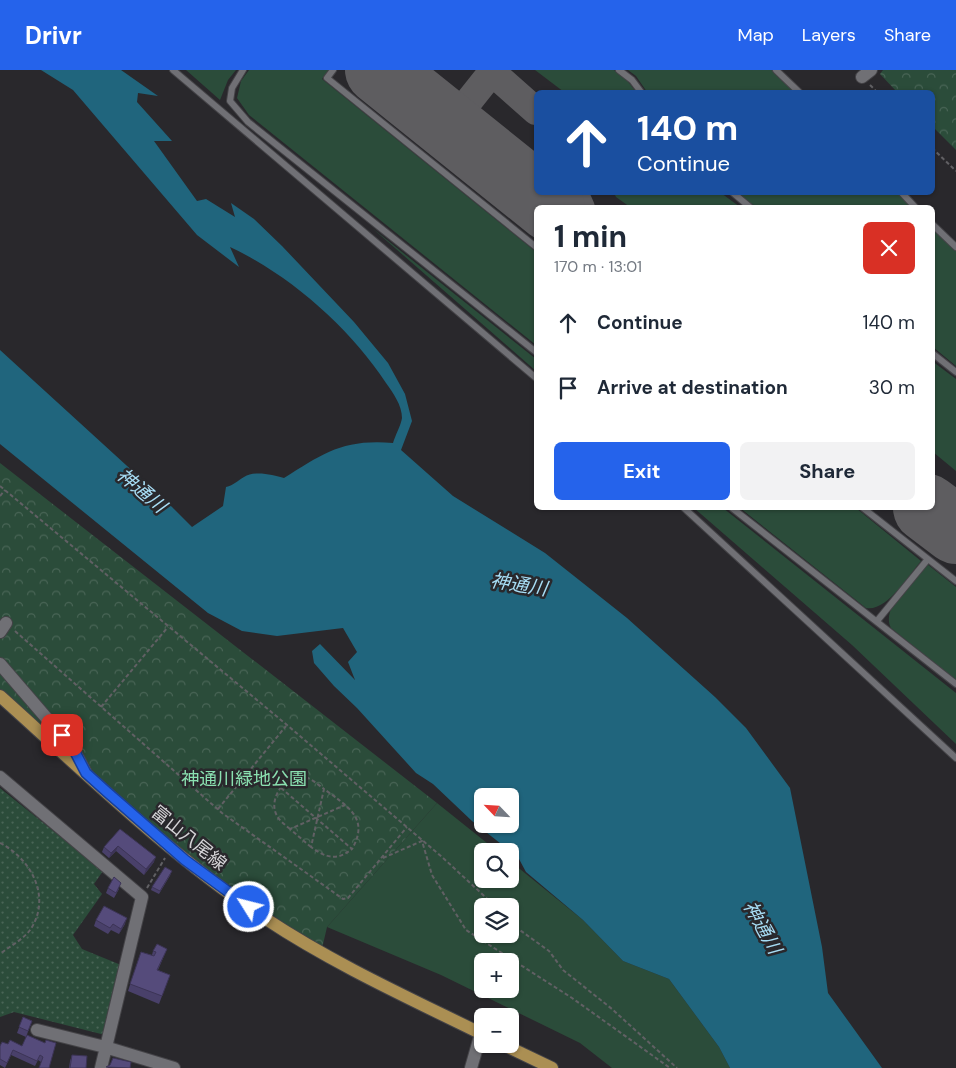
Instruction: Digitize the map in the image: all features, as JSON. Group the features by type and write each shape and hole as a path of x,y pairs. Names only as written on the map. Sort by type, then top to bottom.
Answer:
{"main road":[{"name":"富山八尾線","path":"0,696 185,860 265,918 321,953 474,1030"},
{"path":"519,1052 552,1068"}],"street":[{"path":"0,664 74,750 86,773"},
{"path":"0,777 142,897 101,1068"},
{"path":"37,1030 106,1047 174,1068"},
{"path":"470,1068 475,1053"}],"lane":[{"path":"173,70 534,376"},
{"path":"243,70 236,80 230,95 236,110 248,122 534,350"},
{"path":"333,70 326,78 534,245"},
{"path":"619,70 632,80 640,90"},
{"path":"776,70 797,90"},
{"path":"736,195 747,205"},
{"path":"904,195 913,205"},
{"path":"935,227 956,247"},
{"path":"935,355 956,372"},
{"path":"686,510 956,758"},
{"path":"735,510 956,684"},
{"path":"866,510 956,581"},
{"path":"877,621 928,559"}],"path":[{"path":"935,151 956,171"},
{"path":"0,486 287,725 407,827 486,898"},
{"path":"0,496 5,490"},
{"path":"3,627 101,707 218,809 344,899 348,898 407,827"},
{"path":"101,707 168,627"},
{"path":"218,809 287,725"},
{"path":"300,776 310,779 346,805 358,820 358,840 352,849 337,858 328,857 311,847 280,821 275,812 274,802 281,788 293,778 300,776"},
{"path":"281,788 352,849"},
{"path":"311,847 324,789"},
{"path":"290,829 346,805"},
{"path":"381,859 422,841"},
{"path":"422,841 432,875 466,930 572,998 670,1068"},
{"path":"0,844 27,862 36,880 39,910 32,928 0,954"},
{"path":"142,897 165,857"},
{"path":"519,929 550,951 563,970 612,1008 677,1068"}],"green space":[{"path":"186,70 236,70 228,80 220,100"},
{"path":"249,70 329,70 322,79 534,250 534,343 249,115 237,98 241,81"},
{"path":"535,70 614,70 626,79 634,90 561,90"},
{"path":"628,70 772,70 795,90 646,90 636,76"},
{"path":"883,70 956,70 956,150 935,129 935,90 895,90 880,74"},
{"path":"615,195 724,195 737,205 627,205"},
{"path":"740,195 901,195 913,205 753,205"},
{"path":"935,227 956,248 956,366 935,349"},
{"path":"372,228 534,357 534,369"},
{"path":"935,363 956,379 956,471 935,454"},
{"name":"神通川緑地公園","path":"0,463 437,803 327,927 321,953 185,860 0,696"},
{"path":"696,510 726,510 956,693 956,744 852,645"},
{"path":"743,510 858,510 921,561 889,599 874,608 866,608"},
{"path":"927,564 956,587 956,680 891,628 889,620 890,612 900,594"},
{"path":"0,788 103,871 94,884 102,894 73,935 82,949 121,965 105,1035 14,1012 0,1017"},
{"path":"437,803 487,843 474,843 474,888 519,888 519,868 583,920 623,961 669,979 719,1047 730,1068 612,1068 580,1043 519,1013 519,1008 508,1008 488,998 519,998 519,953 474,953 474,991 441,975 327,927"}],"water":[{"name":"神通川","path":"41,70 121,70 158,96 138,93 137,102 172,141 154,141 197,201 206,199 235,217 231,203 254,219 354,322 388,363 405,394 412,421 401,450 453,496 545,553 627,618 715,697 746,728 790,788 822,947 828,993 882,1068 730,1068 719,1047 669,979 623,961 583,920 526,872 519,859 519,843 500,843 487,833 519,833 519,788 474,788 474,823 433,784 416,773 357,708 334,686 314,663 312,651 320,644 355,680 348,662 357,652 343,628 277,636 242,631 208,613 0,444 0,350 192,527 223,506 226,487 248,475 259,473 284,478 311,461 347,446 360,443 393,443 402,418 399,404 389,387 355,342 317,305 275,272 230,247 239,267 197,235 73,90"}],"building":[{"path":"120,829 156,857 146,869 118,846 111,853 104,847"},
{"path":"165,867 172,871 160,891 152,887"},
{"path":"114,877 121,883 116,893 108,888"},
{"path":"104,906 127,918 121,929 113,924 110,928 96,920"},
{"path":"157,944 167,949 157,970 170,975 162,996 130,984 141,952 154,956 156,952 153,951"},
{"path":"23,1017 32,1021 28,1031 19,1027"},
{"path":"27,1035 45,1043 46,1040 56,1043 49,1068 39,1068 43,1057 40,1055 37,1061 13,1050 7,1063 0,1059 0,1046 2,1042 8,1044 10,1040 22,1046"},
{"path":"72,1055 87,1056 86,1068 70,1068"},
{"path":"113,1058 131,1062 130,1068 106,1067 110,1065"}],"taxiway":[{"path":"449,126 492,72 534,109"},
{"path":"575,195 580,205"}],"runway":[{"path":"379,70 534,194"},
{"path":"535,195 547,205"},
{"path":"930,510 956,530"}],"route":[{"path":"62,735 74,750 86,773 185,860 249,907"}]}
